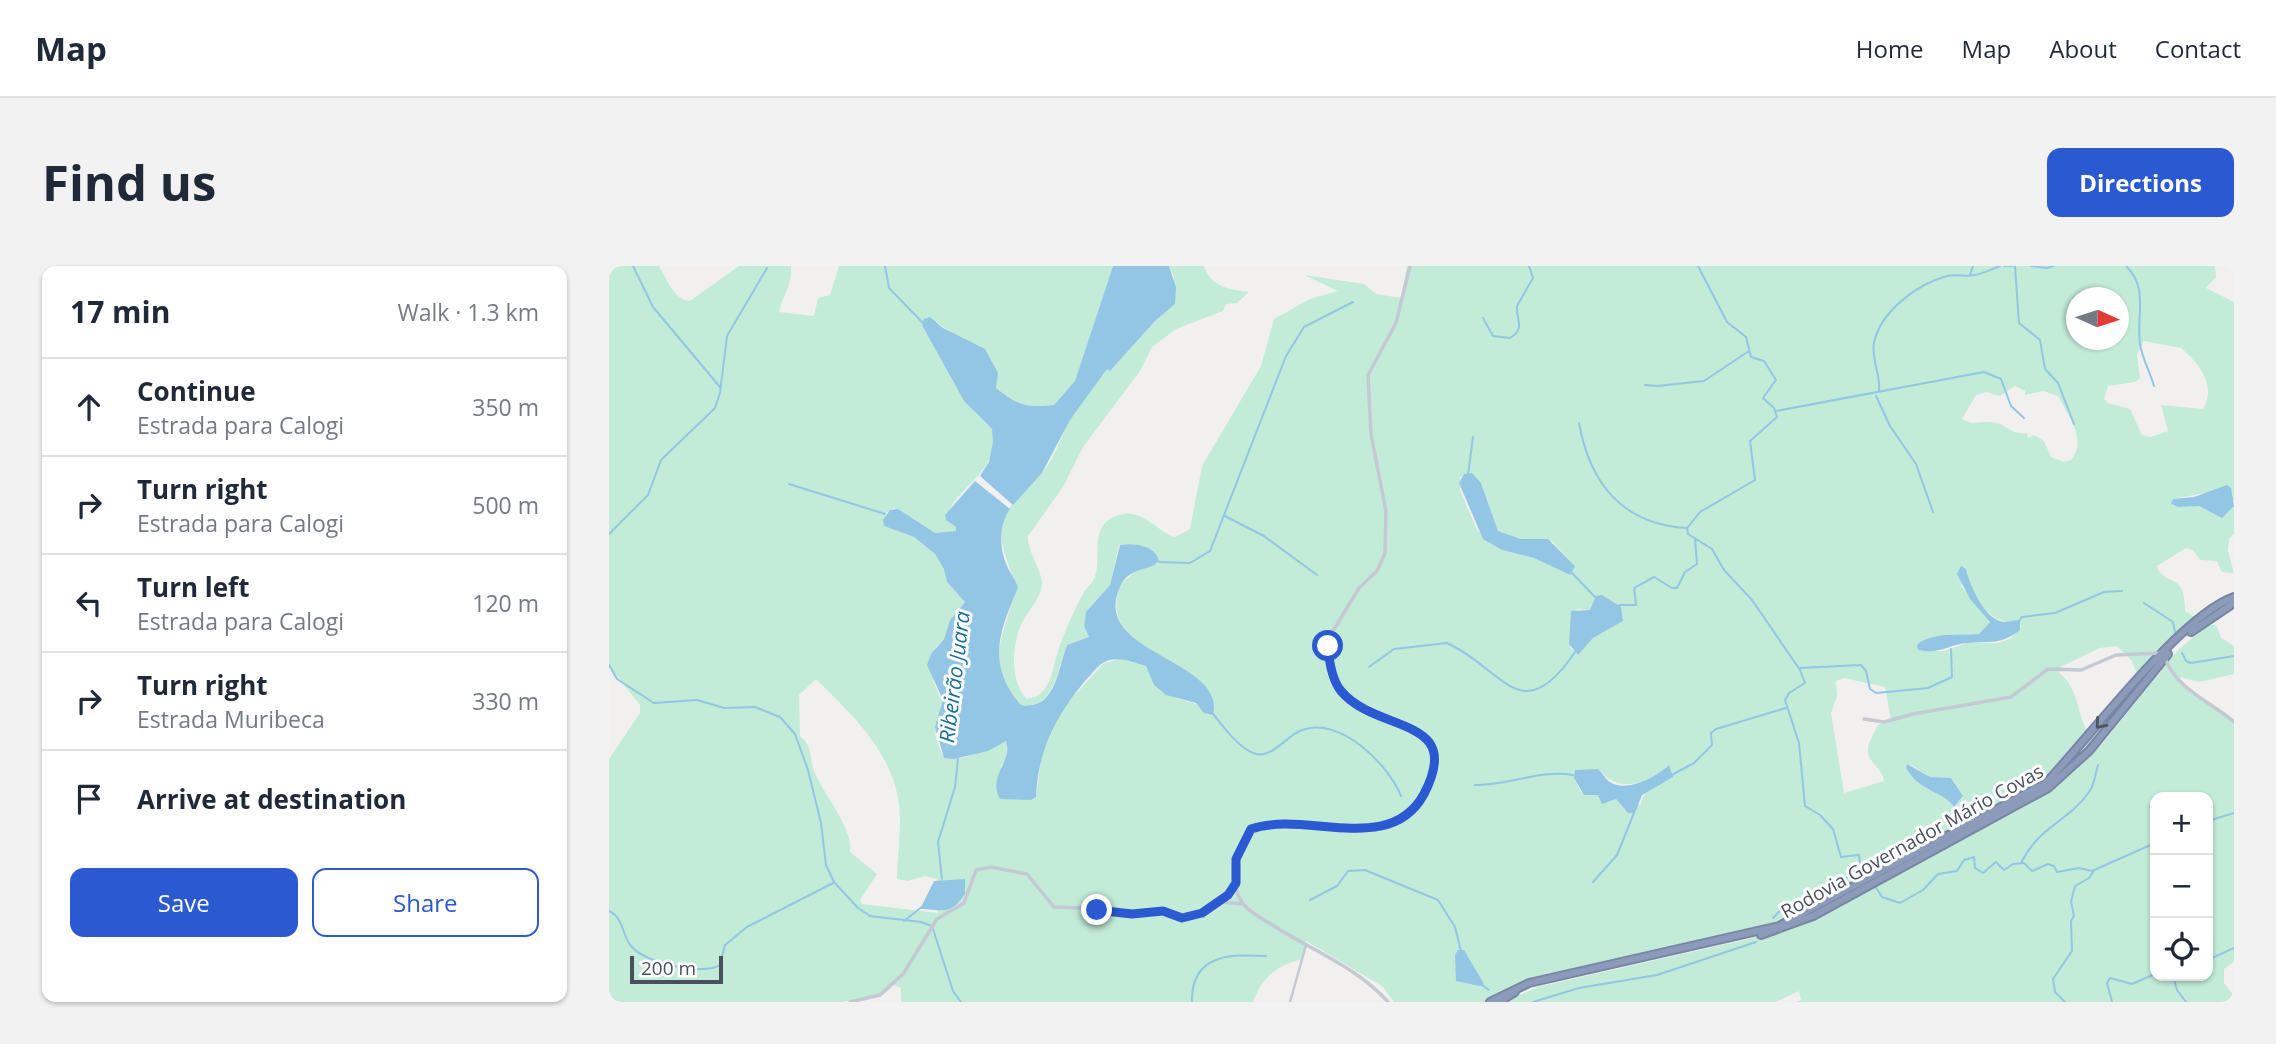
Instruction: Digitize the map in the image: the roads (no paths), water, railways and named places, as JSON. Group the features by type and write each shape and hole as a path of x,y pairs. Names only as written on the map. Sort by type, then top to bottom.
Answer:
{"highway":[{"name":"Rodovia Governador Mário Covas","path":"1499,1002 1517,991 1537,985 1780,931 1878,877 2046,783 2196,622 2234,597"},
{"name":"Rodovia Governador Mário Covas","path":"2163,656 2200,625 2234,603"},
{"name":"Rodovia Governador Mário Covas","path":"1490,1002 1529,983 1779,926 1863,885"}],"street":[{"path":"1243,904 1236,883 1236,859 1251,829 1268,823 1291,822 1349,829 1382,827 1407,814 1420,799 1433,775 1435,749 1428,738 1350,701 1339,689 1329,661 1328,646 1333,631 1359,588 1377,571 1385,553 1386,512 1371,434 1368,375 1396,323 1411,266"},
{"path":"1864,719 1884,722 1913,713 2011,698 2048,669 2081,670 2116,654 2158,652 2184,687 2234,722"},
{"path":"850,1002 880,995 903,974 937,919 964,903 976,870 991,867 1027,874 1054,907 1110,909 1132,914 1163,911 1182,918 1202,913 1219,901 1236,883"},
{"path":"1219,901 1243,904 1360,976 1388,1002"},
{"path":"1290,1002 1306,945"},
{"path":"609,997 615,1002"}],"water":[{"path":"1113,266 1169,266 1176,287 1175,304 1155,321 1110,371 1107,369 1070,420 1042,473 1013,505 980,476 989,462 993,442 992,429 964,401 922,325 924,319 930,317 943,328 985,349 998,373 996,388 1010,398 1022,404 1054,405 1075,381"},
{"path":"1472,473 1481,483 1498,531 1521,539 1548,539 1575,566 1570,575 1534,558 1502,550 1483,539 1459,483 1464,474"},
{"path":"975,481 1010,509 1003,523 1002,545 1005,561 1018,588 1001,634 999,648 1003,676 1021,705 1033,705 1049,695 1067,645 1089,637 1084,626 1086,612 1110,585 1120,545 1131,544 1149,548 1159,561 1128,576 1120,587 1116,609 1123,627 1139,642 1200,681 1212,696 1213,715 1204,713 1196,703 1166,695 1154,685 1146,666 1114,659 1105,661 1085,681 1057,721 1044,750 1036,797 1031,800 1000,799 996,783 1006,756 1006,741 988,751 954,759 944,758 935,727 943,700 927,665 931,654 944,639 950,620 965,602 947,582 944,569 935,554 914,537 884,526 883,520 890,510 898,509 935,533 956,531 956,527 946,520 945,515"},
{"path":"2227,485 2231,488 2234,506 2222,518 2199,506 2178,507 2171,504 2173,499 2194,497"},
{"path":"1961,566 1966,569 1984,609 1997,620 2020,620 2020,630 1995,641 1961,644 1933,651 1918,650 1917,645 1930,638 1979,634 1990,622 1970,599 1957,574"},
{"path":"1602,595 1621,607 1623,621 1593,638 1578,655 1569,644 1571,611 1590,610 1596,596"},
{"path":"1907,764 1930,777 1951,778 1963,796 1954,807 1944,797 1918,782 1906,768"},
{"path":"1669,765 1673,777 1642,795 1635,813 1628,813 1616,799 1602,804 1598,795 1584,795 1574,778 1575,770 1598,769 1610,782 1624,786 1633,785 1649,779"},
{"path":"965,879 965,894 950,909 920,909 934,881"},
{"path":"1458,950 1464,950 1484,984 1480,986 1456,981 1455,955"}],"waterway":[{"path":"633,266 653,307 720,387"},
{"path":"885,266 889,288 923,323"},
{"path":"1483,318 1493,336 1510,338 1518,331 1517,306 1533,278 1529,266"},
{"path":"1688,527 1700,512 1755,480 1750,441 1777,417 1774,408 1763,398 1776,380 1764,361 1751,357 1746,337 1727,322 1698,266"},
{"path":"1970,275 1973,266"},
{"path":"1879,391 1874,343 1892,310 1912,293 1935,280 1950,275 1968,276 2000,266"},
{"path":"2004,266 2015,266"},
{"path":"2015,266 2019,323 2040,340 2045,369 2058,383 2074,424"},
{"path":"2031,266 2054,266"},
{"path":"2126,266 2137,284 2140,344 2154,386"},
{"path":"2228,266 2234,269"},
{"path":"609,534 648,495 661,460 715,408 720,393 727,336 767,268"},
{"path":"1159,562 1190,563 1210,551 1286,356 1304,327 1353,302"},
{"path":"1645,385 1704,381 1749,351"},
{"path":"1776,411 1984,372 2001,379 2011,406 2024,418"},
{"path":"1876,396 1890,426 1916,464 1933,512"},
{"path":"1579,423 1591,465 1613,497 1644,518 1664,525 1686,528"},
{"path":"1468,475 1473,437"},
{"path":"789,484 885,514"},
{"path":"1225,516 1264,536 1317,575"},
{"path":"1687,528 1688,534 1712,549 1724,570 1752,600 1800,670 1805,683 1789,693 1785,700 1799,743 1805,806 1820,815 1833,829 1841,857 1859,855 1861,869 1867,876"},
{"path":"1619,605 1636,605 1634,588 1654,577 1672,588 1677,588 1685,572 1697,564 1695,539"},
{"path":"1571,572 1596,598"},
{"path":"2019,621 2022,617 2055,613 2104,592 2122,591"},
{"path":"2144,603 2173,622 2175,632"},
{"path":"1369,667 1394,649 1447,643 1512,687 1526,691 1540,688 1556,676 1575,652"},
{"path":"1799,668 1861,665 1866,671 1870,689 1876,693 1928,688 1952,677 1951,649"},
{"path":"2182,653 2186,661 2191,663 2234,656"},
{"path":"609,665 617,679 654,703 697,700 724,708 755,707 780,717 795,734 808,770 821,823 826,865 834,882 858,908 870,916 921,922 932,926 953,991 961,1002"},
{"path":"1670,776 1694,763 1712,745 1711,733 1716,729 1786,708"},
{"path":"1213,714 1238,743 1256,754 1268,753 1302,730 1317,728 1347,736 1374,757 1395,783 1401,796"},
{"name":"Ribeirão Juara","path":"942,879 938,842 955,787 958,759"},
{"path":"2021,863 2036,841 2072,811 2089,792 2098,765"},
{"path":"1475,785 1548,774 1573,775"},
{"path":"1593,882 1617,855 1634,813"},
{"path":"2213,819 2234,813"},
{"path":"2092,871 2150,845"},
{"path":"1875,886 1882,897 1900,903 1923,890 1938,874 1957,871 1964,860 1974,857 1975,868 1983,873 1996,862 2004,870 2013,864 2024,863 2032,871 2048,864 2054,866 2057,872 2079,868 2092,871"},
{"path":"1310,900 1337,886 1348,871 1365,870 1438,900 1455,927 1461,951"},
{"path":"1773,918 1781,910 1861,871"},
{"path":"2065,1002 2055,992 2053,979 2072,951 2071,921 2074,916 2071,902 2075,886 2089,878 2093,872"},
{"path":"609,911 618,918 629,942 639,953 675,966 712,968 720,965 725,945 747,927 833,883"},
{"name":"Ribeirão Juara","path":"904,921 923,906"},
{"path":"1533,1002 1579,988 1657,975 1756,942"},
{"path":"2213,958 2234,948"},
{"path":"1192,1002 1193,986 1205,966 1227,957 1266,956"},
{"path":"2112,1002 2107,983 2110,978 2132,984 2150,976"},
{"path":"2174,981 2186,1002"},
{"path":"1482,985 1489,990"}]}
